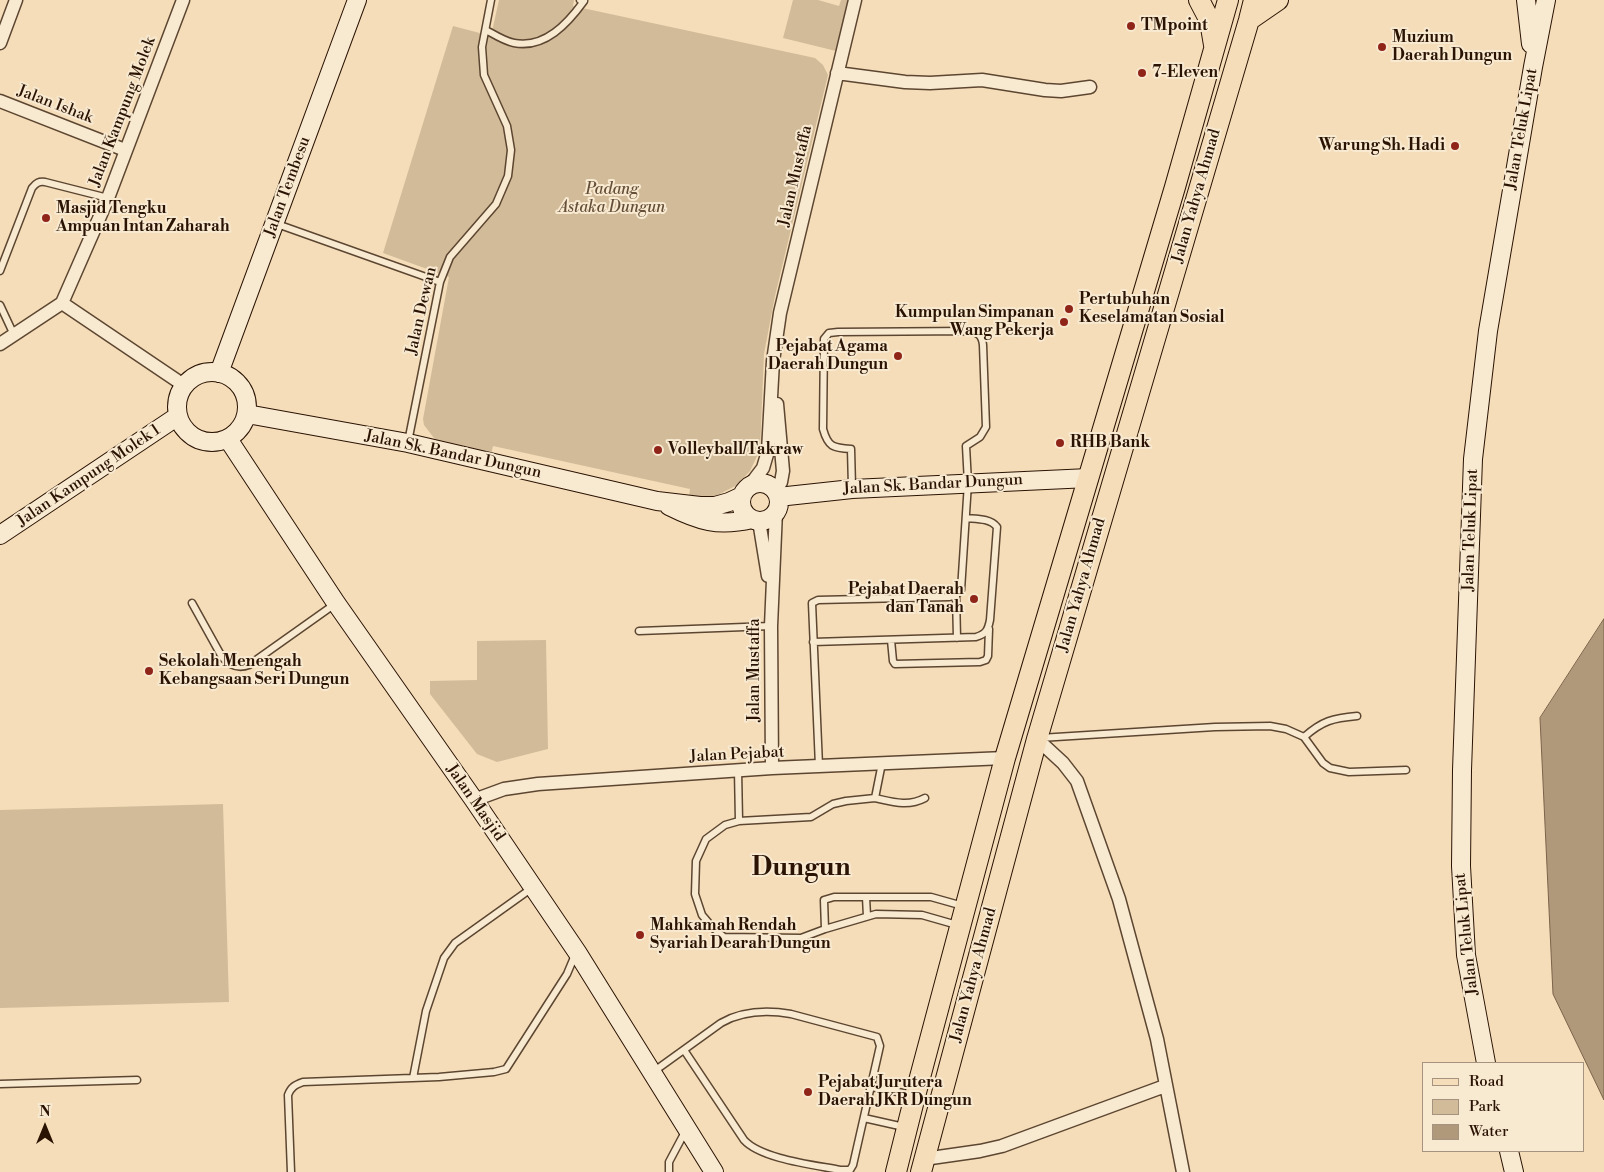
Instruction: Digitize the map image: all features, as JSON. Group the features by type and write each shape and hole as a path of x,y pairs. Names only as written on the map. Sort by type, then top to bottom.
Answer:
{"main road":[{"path":"1199,0 1210,21 1215,50"},
{"name":"Jalan Yahya Ahmad","path":"896,1172 1005,758 1215,50 1228,0"},
{"name":"Jalan Yahya Ahmad","path":"923,1166 1037,739 1254,0"},
{"path":"1249,20 1278,0"}],"street":[{"path":"0,43 16,0"},
{"name":"Jalan Kampung Molek","path":"62,303 108,198 183,0"},
{"name":"Jalan Tembesu","path":"219,373 357,0"},
{"name":"Jalan Mustaffa","path":"746,491 763,468 768,451 773,361 780,314 855,0"},
{"path":"1526,0 1533,67"},
{"name":"Jalan Teluk Lipat","path":"1486,1062 1466,955 1460,866 1473,459 1488,331 1546,0"},
{"path":"837,73 905,82 930,83 982,80 1061,91 1090,87"},
{"name":"Jalan Ishak","path":"0,102 125,150"},
{"path":"0,344 62,303 185,386"},
{"name":"Jalan Mustaffa","path":"772,768 771,626 777,500 783,471 773,361"},
{"path":"207,373 219,373 232,378 241,388 246,400 247,414 237,433 228,439 213,442 198,439 185,430 178,416 178,400 185,386 194,377 207,373"},
{"name":"Jalan Sk. Bandar Dungun","path":"247,414 408,443 657,501 715,506 728,502 746,491"},
{"name":"Jalan Kampung Molek 1","path":"0,535 178,416"},
{"name":"Jalan Masjid","path":"228,439 336,603 474,800 577,952 714,1172"},
{"name":"Jalan Sk. Bandar Dungun","path":"777,500 852,488 1088,478"},
{"path":"757,483 771,486 777,500 772,516 766,520 755,520 746,515 740,503 746,491 757,483"},
{"name":"Jalan Sk. Bandar Dungun","path":"657,501 692,518 706,521 736,523 755,520"},
{"name":"Jalan Mustaffa","path":"755,520 772,601"},
{"path":"1037,739 1072,772 1083,792 1119,899 1157,1039 1183,1172"},
{"name":"Jalan Pejabat","path":"474,800 520,786 772,768 1005,758"},
{"path":"923,1166 1002,1146 1165,1086"},
{"path":"1509,1152 1514,1172"}],"lane":[{"name":"Jalan Dewan","path":"408,443 440,282 450,257 496,204 508,176 511,150 506,126 484,75 482,48 491,0"},
{"path":"486,30 516,43 535,41 552,35 571,19 584,1 580,0"},
{"path":"0,271 35,184 40,181 108,198"},
{"path":"275,223 440,282"},
{"path":"0,305 14,335"},
{"path":"819,766 812,603 818,600 949,597 956,595 961,590 968,483 966,446 980,437 986,426 982,338 977,332 838,332 829,334 824,339 823,429 827,440 836,448 851,449 852,488"},
{"path":"891,640 895,664 980,662 986,660 988,656 988,629 997,527 990,521 966,518"},
{"path":"956,595 957,638"},
{"path":"192,603 222,658 229,664 242,668 249,665 336,603"},
{"path":"639,631 771,626"},
{"path":"813,642 976,637 983,635 988,629"},
{"path":"1304,737 1314,728 1330,720 1357,716"},
{"path":"1037,739 1270,726 1286,729 1304,737 1323,763 1330,768 1350,772 1406,770"},
{"path":"875,798 882,763"},
{"path":"738,770 739,822"},
{"path":"925,798 916,803 906,804 875,798 846,801 833,804 810,818 739,822 725,826 706,839 696,861 695,894 702,914 713,928 724,937 801,938 876,914 922,914 960,926"},
{"path":"413,1078 426,1011 444,958 454,942 533,887"},
{"path":"825,929 824,900 834,897 931,897 966,906"},
{"path":"866,897 868,916"},
{"path":"291,1172 288,1095 290,1089 295,1085 303,1082 413,1078 494,1072 506,1069 567,974 577,952"},
{"path":"653,1072 721,1023 732,1017 746,1014 776,1012 791,1014 877,1037 880,1046 853,1165 850,1170 840,1170 770,1155 750,1147 684,1050"},
{"path":"0,1084 137,1080"},
{"path":"871,1086 915,1096"},
{"path":"864,1118 908,1128"},
{"path":"669,1172 669,1162 687,1127"}],"green space":[{"name":"Padang Astaka Dungun","path":"499,0 574,0 573,6 815,58 823,65 828,75 775,296 764,354 760,450 750,471 737,485 712,498 689,497 690,489 493,446 491,455 437,442 424,425 423,419 449,277 383,253 453,26 491,36"},
{"path":"793,0 818,0 839,6 841,0 850,0 836,51 783,38"},
{"path":"546,640 548,749 497,762 477,754 430,694 430,681 477,680 477,641"},
{"path":"223,804 229,1002 0,1008 0,810"}],"water":[{"path":"1604,619 1604,1100 1553,994 1540,718"}],"place":[{"name":"TMpoint","path":"1131,26"},
{"name":"Muzium Daerah Dungun","path":"1382,47"},
{"name":"7-Eleven","path":"1142,73"},
{"name":"Warung Sh. Hadi","path":"1455,146"},
{"name":"Masjid Tengku Ampuan Intan Zaharah","path":"46,218"},
{"name":"Pertubuhan Keselamatan Sosial","path":"1069,309"},
{"name":"Kumpulan Simpanan Wang Pekerja","path":"1064,322"},
{"name":"Pejabat Agama Daerah Dungun","path":"898,356"},
{"name":"RHB Bank","path":"1060,443"},
{"name":"Volleyball/Takraw","path":"658,450"},
{"name":"Pejabat Daerah dan Tanah","path":"974,599"},
{"name":"Sekolah Menengah Kebangsaan Seri Dungun","path":"149,671"},
{"name":"Mahkamah Rendah Syariah Dearah Dungun","path":"640,935"},
{"name":"Pejabat Jurutera Daerah JKR Dungun","path":"808,1092"}],"district":[{"name":"Dungun","path":"801,869"}]}
